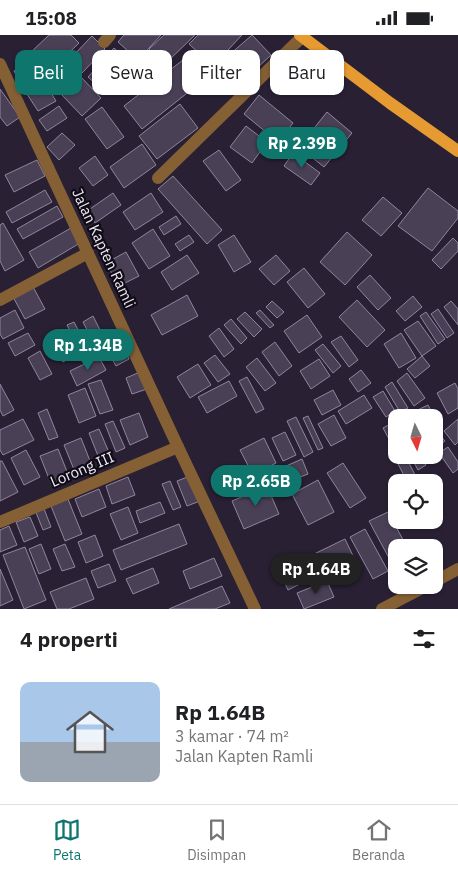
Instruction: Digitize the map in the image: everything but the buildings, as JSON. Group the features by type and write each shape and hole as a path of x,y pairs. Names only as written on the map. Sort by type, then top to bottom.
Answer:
{"main road":[{"path":"301,36 458,151"}],"street":[{"path":"158,178 301,36"},
{"name":"Jalan Kapten Ramli","path":"0,64 255,609"},
{"path":"0,300 88,253"},
{"name":"Lorong III","path":"0,522 178,447"},
{"path":"443,577 458,569"},
{"path":"382,609 411,594"}]}
